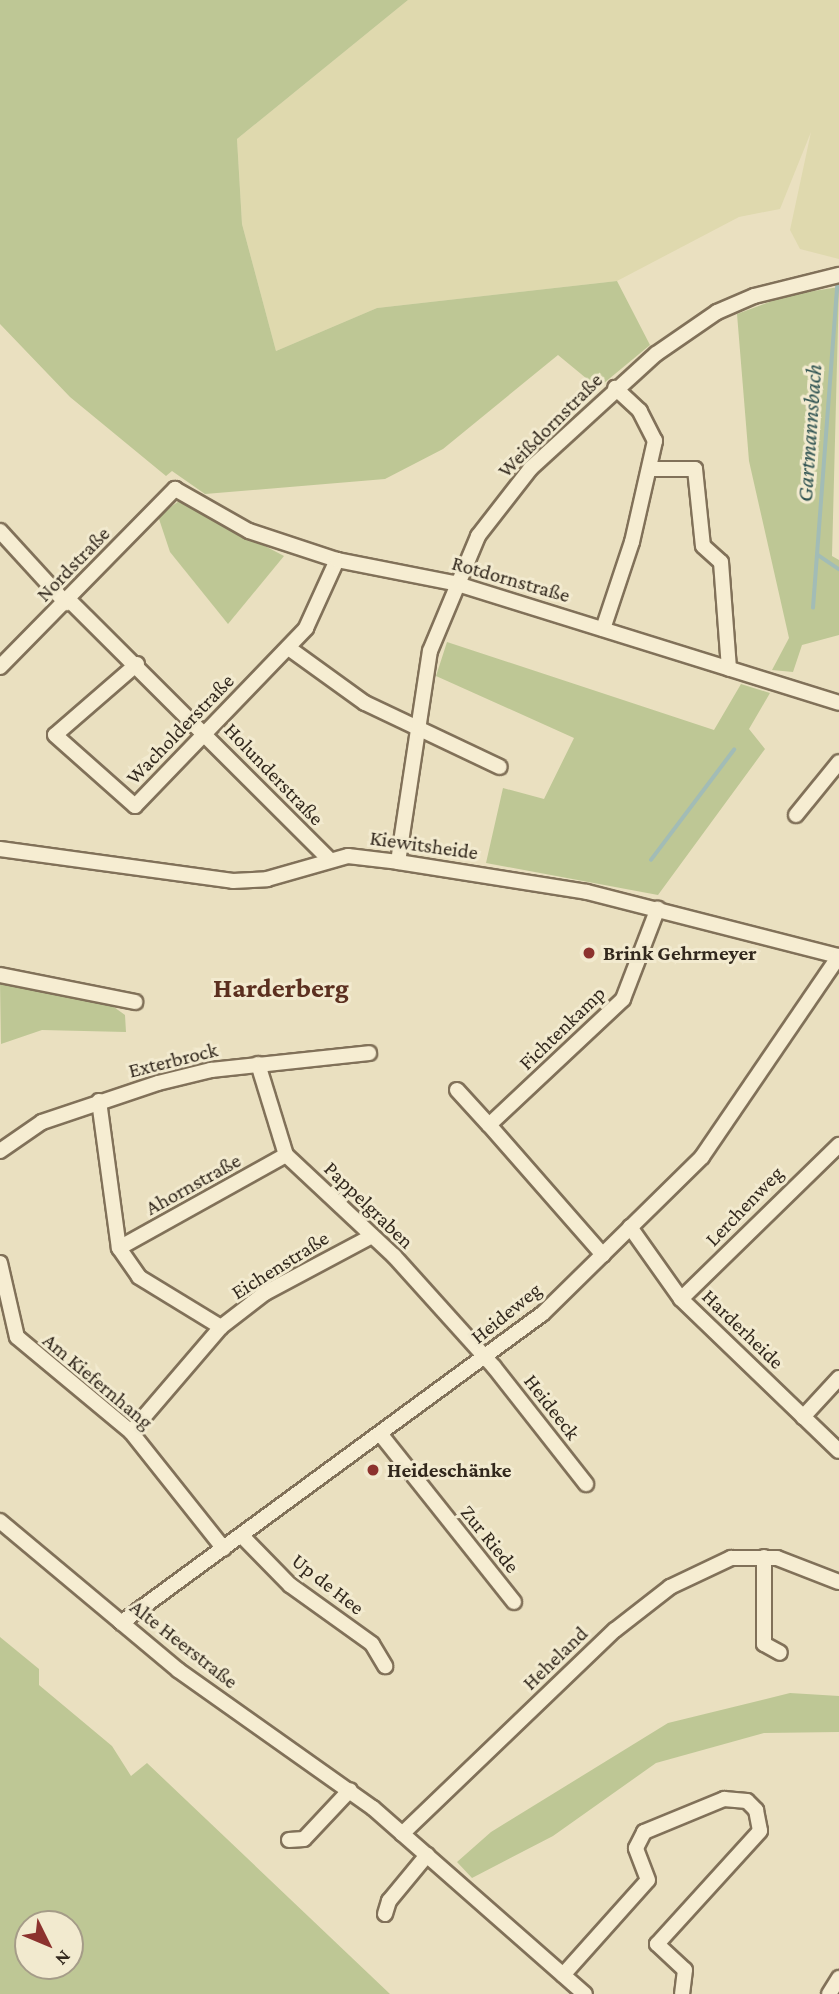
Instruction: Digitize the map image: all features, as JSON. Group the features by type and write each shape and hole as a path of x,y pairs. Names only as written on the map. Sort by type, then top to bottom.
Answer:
{"street":[{"name":"Weißdornstraße","path":"398,862 415,722 454,583 478,536 531,468 615,388 717,312 802,280 839,275"},
{"path":"603,629 651,469 654,441 639,411 615,388"},
{"path":"651,469 695,469 703,546 720,562 729,669"},
{"name":"Rotdornstraße","path":"175,489 249,531 337,560 454,583 839,703"},
{"name":"Nordstraße","path":"0,667 68,602 175,489"},
{"name":"Holunderstraße","path":"0,531 68,602 137,664 329,859"},
{"name":"Wacholderstraße","path":"137,664 54,735 135,806 203,731 290,649 306,628 337,560"},
{"path":"290,649 365,703 415,722 500,766"},
{"path":"796,816 839,762"},
{"name":"Kiewitsheide","path":"0,849 233,881 267,879 329,859 398,862 658,908 839,956"},
{"name":"Fichtenkamp","path":"489,1125 631,989 658,908"},
{"name":"Heideweg","path":"121,1623 382,1436 484,1359 603,1255 702,1157 839,956"},
{"path":"0,975 135,1002"},
{"name":"Exterbrock","path":"0,1151 43,1122 99,1101 258,1064 369,1053"},
{"name":"Pappelgraben","path":"258,1064 286,1155 372,1236 484,1359"},
{"path":"457,1090 603,1255"},
{"path":"99,1101 119,1248 139,1277 222,1327"},
{"name":"Lerchenweg","path":"681,1299 839,1145"},
{"name":"Ahornstraße","path":"119,1248 286,1155"},
{"name":"Harderheide","path":"630,1227 681,1299 839,1451"},
{"name":"Eichenstraße","path":"131,1432 222,1327 265,1293 372,1236"},
{"name":"Am Kiefernhang","path":"0,1263 17,1337 131,1432 224,1549"},
{"name":"Heideeck","path":"484,1359 586,1484"},
{"path":"803,1417 839,1378"},
{"name":"Zur Riede","path":"382,1436 514,1602"},
{"name":"Alte Heerstraße","path":"0,1521 121,1623 350,1790 585,1994"},
{"name":"Up de Hee","path":"242,1536 290,1585 372,1644 385,1667"},
{"path":"764,1557 764,1644 780,1653"},
{"name":"Heheland","path":"402,1834 615,1630 670,1587 731,1558 764,1557 815,1568 839,1582"},
{"path":"289,1840 303,1839 350,1790"},
{"path":"563,1975 648,1880 636,1848 644,1832 723,1799 747,1801 756,1810 760,1831 657,1944 685,1970 682,1994"},
{"path":"385,1914 389,1901 427,1855"},
{"path":"829,1994 839,1978"}],"shaded area":[{"path":"408,0 839,0 839,259 800,249 790,230 811,132 780,209 739,217 617,281 377,308 276,351 242,224 237,139"}],"green space":[{"path":"0,0 408,0 237,139 242,224 276,351 377,308 617,281 650,345 598,388 558,355 443,449 385,479 205,494 172,471 166,476 70,397 0,324"},
{"path":"839,287 832,556 839,560 839,635 802,645 793,672 772,670 789,638 749,461 737,314 788,295"},
{"path":"179,501 284,556 228,624 170,552 158,516"},
{"path":"447,642 714,730 741,684 770,693 749,729 765,749 658,895 486,863 503,788 544,799 574,738 436,676"},
{"path":"0,981 107,1002 125,1015 126,1032 42,1030 1,1044"},
{"path":"0,1637 39,1669 39,1685 112,1746 131,1776 147,1763 390,1994 0,1994"},
{"path":"790,1693 839,1696 839,1732 764,1733 656,1763 553,1836 472,1878 457,1862 491,1832 668,1723"}],"waterway":[{"name":"Gartmannsbach","path":"813,608 837,287"},
{"name":"Gartmannsbach","path":"818,555 839,569"},
{"path":"651,860 734,750"}],"place":[{"name":"Brink Gehrmeyer","path":"589,953"},
{"name":"Heideschänke","path":"373,1470"}],"district":[{"name":"Harderberg","path":"281,988"}]}
